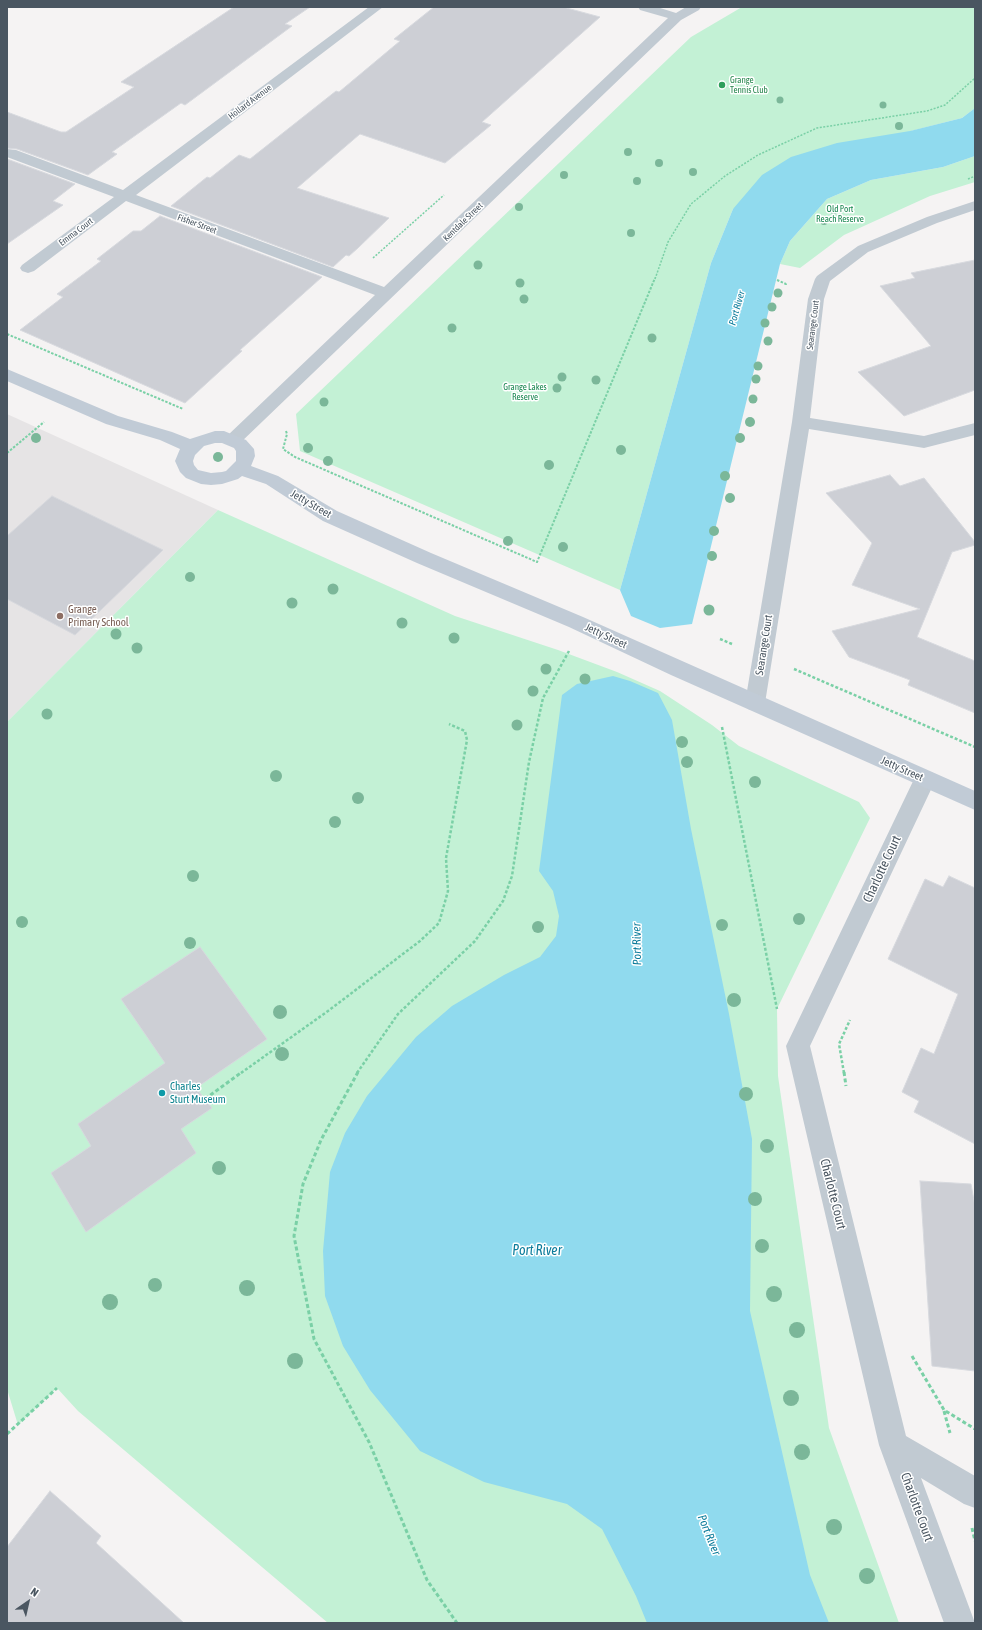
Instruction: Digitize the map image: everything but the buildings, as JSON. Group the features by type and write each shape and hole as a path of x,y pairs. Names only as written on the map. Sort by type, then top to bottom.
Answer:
{"street":[{"name":"Hollard Avenue","path":"124,197 377,7"},
{"path":"644,7 677,16"},
{"name":"Kentdale Street","path":"233,440 677,16 695,7"},
{"name":"Fisher Street","path":"7,153 387,294"},
{"name":"Emma Court","path":"28,268 124,197"},
{"name":"Searange Court","path":"755,703 801,422 816,299 823,279 863,249 932,220 975,205"},
{"path":"7,374 112,420 166,436 191,447"},
{"path":"801,422 924,442 975,429"},
{"path":"224,437 240,444 245,449 246,456 240,469 232,475 211,479 196,476 186,468 184,461 186,454 191,447 206,439 224,437"},
{"name":"Jetty Street","path":"240,469 272,480 330,516 417,555 576,622 678,670 975,801"},
{"name":"Charlotte Court","path":"925,779 798,1046 894,1445 960,1623"},
{"path":"894,1445 975,1493"}],"path":[{"path":"285,427 287,434 283,449 295,457 537,562 650,292 668,242 691,204 725,176 758,155 818,128 927,111 945,105 975,78"},
{"path":"7,334 189,412"},
{"path":"7,452 69,401"},
{"path":"720,639 975,747"},
{"path":"457,1623 427,1580 369,1442 314,1339 294,1236 303,1184 321,1140 357,1074 398,1014 475,941 503,901 512,876 529,762 543,698 571,647"},
{"path":"205,1099 328,1011 420,940 439,923 448,890 446,858 467,740 464,731 449,724"},
{"path":"722,727 777,1009"},
{"path":"847,1092 839,1044 852,1016"},
{"path":"909,1352 944,1410 975,1429"},
{"path":"7,1434 56,1388"}],"shaded area":[{"name":"Grange Primary School","path":"7,414 218,510 7,722"}],"green space":[{"name":"Grange Lakes Reserve","path":"742,7 975,7 975,108 962,118 911,131 733,209 711,263 620,590 300,451 296,414 691,37"},
{"name":"Old Port Reach Reserve","path":"975,156 975,182 930,196 844,235 800,268 780,264 790,241 827,199 871,180 943,167"},
{"path":"218,510 455,616 558,650 617,672 660,691 712,725 739,746 859,802 870,818 777,1009 778,1076 829,1428 899,1623 328,1623 78,1411 57,1388 18,1425 7,1389 7,722"}],"water":[{"name":"Port River","path":"975,108 975,156 943,167 871,180 827,199 790,241 780,264 692,624 660,628 631,616 620,590 711,263 733,209 762,175 791,157 837,143 910,131 962,118"},
{"name":"Port River","path":"613,676 630,681 658,693 672,720 691,829 729,1014 752,1139 750,1311 810,1575 829,1623 647,1623 636,1596 602,1529 567,1504 484,1482 420,1451 370,1390 343,1346 325,1296 323,1251 330,1172 345,1133 367,1096 416,1037 452,1006 504,975 540,957 556,936 559,916 553,891 539,871 562,695 577,684"}],"place":[{"name":"Grange Tennis Club","path":"722,85"},
{"name":"Grange Primary School","path":"60,616"},
{"name":"Charles Sturt Museum","path":"162,1093"}]}
